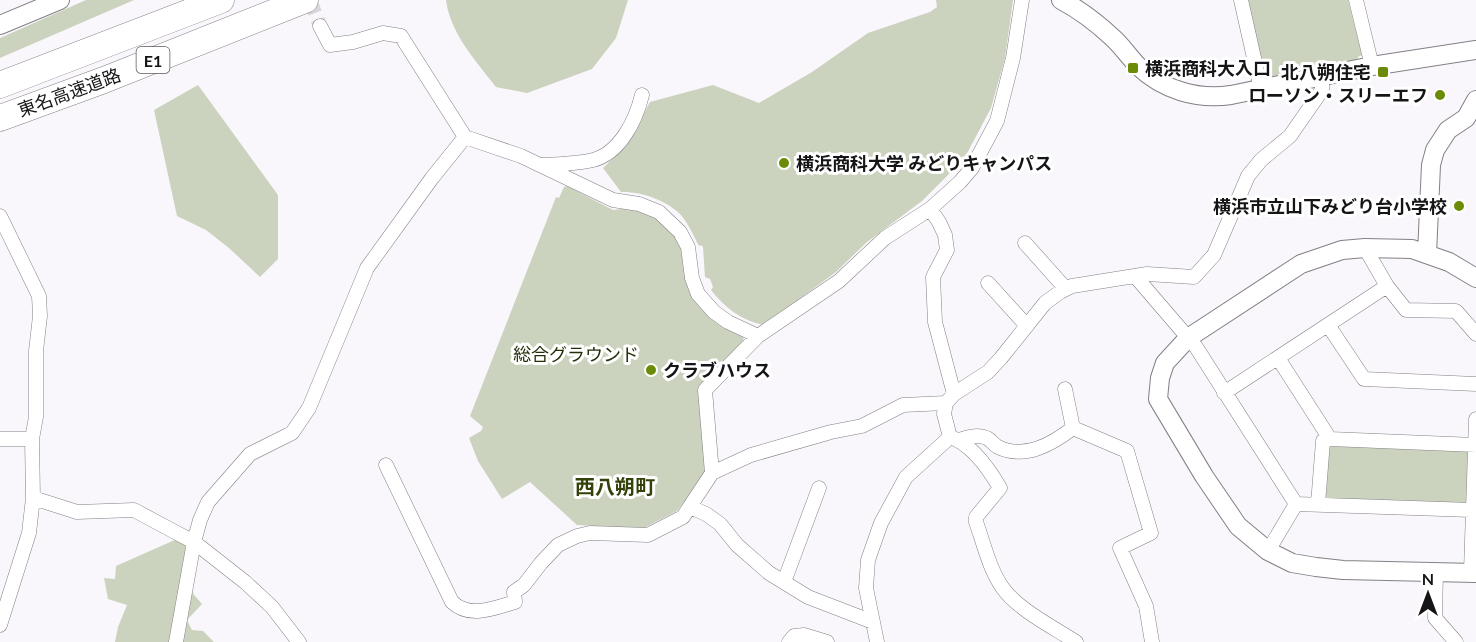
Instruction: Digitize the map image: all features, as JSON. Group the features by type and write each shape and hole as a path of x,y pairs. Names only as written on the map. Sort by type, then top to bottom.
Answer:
{"highway":[{"path":"49,68 184,0"},
{"name":"東名高速道路","path":"0,85 221,0"},
{"name":"東名高速道路","path":"0,118 104,80 305,0"}],"street":[{"path":"0,25 60,0"},
{"path":"712,472 705,390 758,336 839,280 885,238 930,209 972,168 997,121 1013,58 1022,0"},
{"path":"1061,0 1080,10 1114,38 1139,67 1163,84 1190,95 1217,98 1372,66 1476,50"},
{"path":"1240,0 1261,89"},
{"path":"1356,0 1372,66"},
{"path":"320,26 330,45 353,42 383,33 401,36 465,137 521,156 613,200 639,204 659,212 680,232 688,247 692,278 698,294 714,312 728,322 758,336"},
{"path":"386,465 452,602 459,608 487,611 515,602 514,592 524,585 558,545 590,533 648,535 683,517 712,472 752,455 831,432 862,426 903,405 950,398 988,372 1046,303 1066,289 1147,274 1194,277 1211,259 1248,176 1261,160 1290,136 1322,90 1322,76"},
{"path":"540,165 595,160 615,148 638,112 642,95"},
{"path":"1427,254 1431,165 1435,150 1448,130 1466,118 1476,100"},
{"path":"176,642 194,542 208,502 250,454 292,432 309,408 367,268 432,178 465,137"},
{"path":"930,209 945,236 947,250 933,277 934,322 950,398 944,414 954,438 989,468 1000,488 976,517 984,543 999,582 1016,602 1076,642"},
{"path":"0,216 39,296 40,316 36,351 36,417 32,439 33,498 29,533 0,625"},
{"path":"1025,243 1066,289"},
{"path":"1365,248 1387,286 1406,310 1456,311 1476,334"},
{"path":"1476,279 1449,262 1412,249 1342,250 1301,264 1188,338 1165,363 1160,378 1158,399 1204,476 1238,526 1268,551 1292,563 1343,570 1474,573 1472,510 1476,419"},
{"path":"1135,276 1196,347 1296,504"},
{"path":"988,283 1027,326"},
{"path":"1224,393 1387,286"},
{"path":"1328,325 1364,379 1476,384"},
{"path":"1278,358 1330,439"},
{"path":"1065,389 1073,428"},
{"path":"877,642 866,588 868,560 881,523 906,477 954,438 980,437 986,438 998,447 1015,451 1035,450 1047,447 1073,428"},
{"path":"1073,428 1127,451 1151,533 1120,548 1146,606 1152,642"},
{"path":"0,439 32,439"},
{"path":"1318,504 1323,441 1330,439 1476,445"},
{"path":"784,582 819,488"},
{"path":"33,498 76,512 134,510 194,542 245,582 272,607 299,642"},
{"path":"1268,551 1296,504"},
{"path":"1296,504 1472,510"},
{"path":"690,507 720,524 751,558 769,573 808,597 873,622"},
{"path":"1436,571 1435,618 1456,642"},
{"path":"789,642 794,636 804,635 826,642"}],"green space":[{"path":"86,0 134,0 0,58 0,38"},
{"path":"446,0 628,0 616,38 592,69 527,93 496,87 458,35 448,12"},
{"name":"横浜商科大学 みどりキャンパス","path":"936,0 1013,0 1005,58 991,108 964,159 922,201 867,242 836,272 764,325 734,312 711,290 713,287 710,279 705,277 703,247 699,246 688,224 679,213 652,197 621,192 603,168 626,146 650,102 713,85 759,103 812,72 868,33 930,12 937,7"},
{"path":"1245,0 1348,0 1362,55 1357,60 1271,79 1263,73"},
{"path":"198,85 278,195 278,259 260,277 206,230 177,216 154,110"},
{"name":"総合グラウンド","path":"567,186 613,210 632,208 651,215 666,225 675,235 683,252 687,282 723,326 743,337 745,348 704,393 706,475 677,511 642,529 577,525 530,482 502,499 478,461 469,438 481,431 483,427 470,416 556,197 559,198 564,187"},
{"path":"1327,444 1470,450 1467,507 1326,500 1323,497"},
{"path":"177,539 188,544 169,642 115,642 127,605 108,599 104,578 115,579 116,566"},
{"path":"190,590 202,604 187,620 192,630 203,631 214,642 182,642"}],"tunnel":[{"path":"310,0 320,26"}],"place":[{"name":"横浜商科大入口","path":"1133,68"},
{"name":"北八朔住宅","path":"1383,72"},
{"name":"ローソン・スリーエフ","path":"1440,95"},
{"name":"横浜商科大学 みどりキャンパス","path":"784,163"},
{"name":"横浜市立山下みどり台小学校","path":"1459,206"},
{"name":"クラブハウス","path":"651,370"}],"district":[{"name":"西八朔町","path":"615,486"}]}
